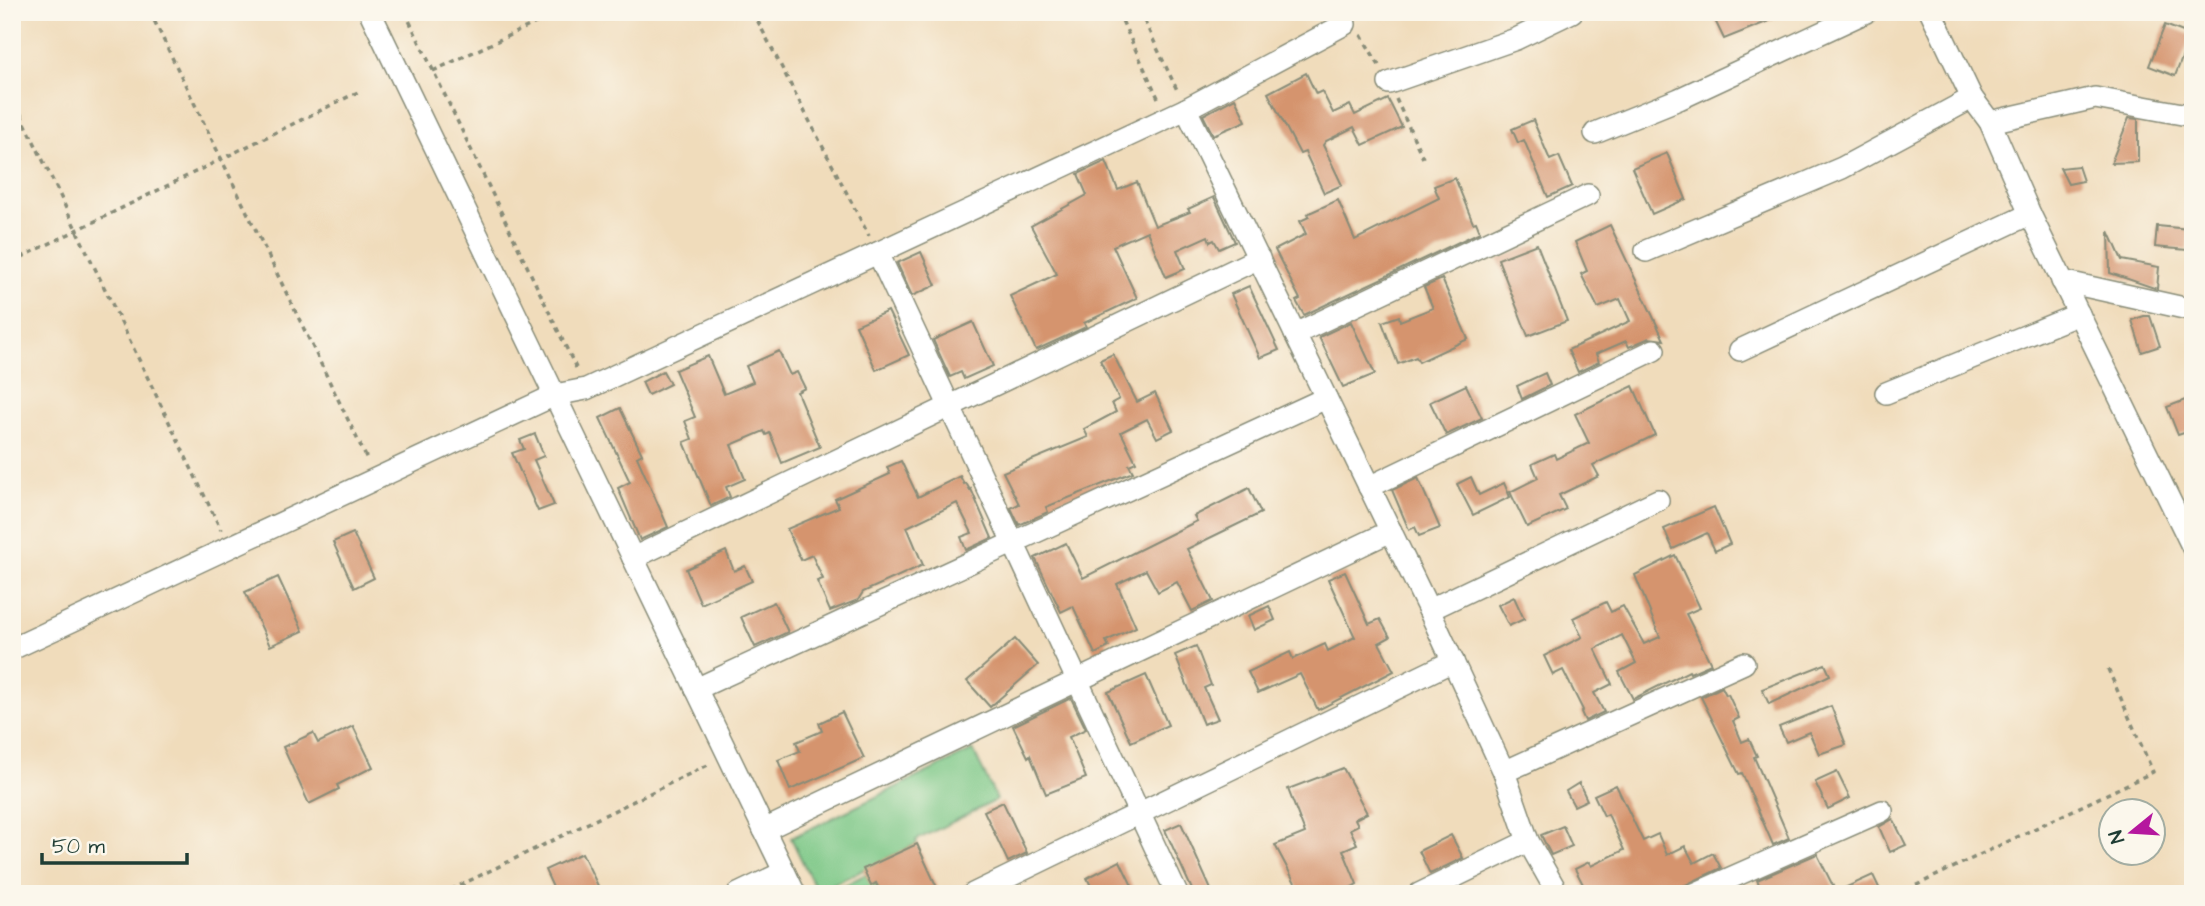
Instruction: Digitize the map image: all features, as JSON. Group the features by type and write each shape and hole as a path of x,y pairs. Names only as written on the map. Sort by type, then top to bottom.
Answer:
{"street":[{"path":"370,12 794,894"},
{"path":"1389,83 1516,39 1572,12"},
{"path":"1595,133 1679,99 1866,12"},
{"path":"1931,12 1972,98 1990,122 2030,214 2193,548"},
{"path":"12,649 555,396 586,389 1177,114 1345,24"},
{"path":"1646,251 1842,167 1972,98"},
{"path":"1990,122 2095,98 2193,116"},
{"path":"1177,114 1259,258 1453,661 1504,772 1528,841 1558,894"},
{"path":"1295,334 1588,195"},
{"path":"1740,350 2030,214"},
{"path":"878,253 1177,894"},
{"path":"633,558 1259,258"},
{"path":"2062,281 2193,310"},
{"path":"1886,393 2079,314"},
{"path":"1369,487 1654,350"},
{"path":"696,689 1326,398"},
{"path":"1429,610 1658,500"},
{"path":"764,830 1391,531"},
{"path":"972,894 1453,661"},
{"path":"1504,772 1744,663"},
{"path":"1694,894 1882,811"},
{"path":"1419,894 1528,841"},
{"path":"738,894 784,872"}],"path":[{"path":"150,12 376,479"},
{"path":"405,12 586,389"},
{"path":"433,71 559,12"},
{"path":"753,12 878,253"},
{"path":"1118,12 1177,114"},
{"path":"1140,12 1177,114"},
{"path":"1345,24 1352,20 1389,83 1423,158"},
{"path":"12,262 360,91"},
{"path":"12,96 229,548"},
{"path":"1898,894 2153,772 2108,669"},
{"path":"442,894 728,756"}],"green space":[{"path":"973,750 997,800 916,840 917,844 817,892 791,838"},
{"path":"866,874 872,885 876,883 881,894 832,894 831,892"}],"building":[{"path":"1711,12 1789,12 1789,13 1724,39"},
{"path":"2165,25 2191,35 2175,76 2149,66"},
{"path":"1306,73 1316,94 1322,91 1333,113 1350,105 1355,115 1388,99 1402,127 1363,145 1354,127 1326,141 1323,145 1342,185 1324,193 1305,152 1300,154 1268,93"},
{"path":"1235,98 1246,121 1213,135 1203,115"},
{"path":"2129,118 2138,119 2138,162 2111,163"},
{"path":"1533,120 1550,160 1559,156 1572,186 1548,197 1524,140 1518,143 1512,129"},
{"path":"1667,153 1686,199 1652,214 1632,168"},
{"path":"1106,161 1118,190 1137,182 1155,226 1190,212 1188,209 1214,197 1235,242 1219,249 1214,240 1210,242 1208,236 1177,250 1185,269 1166,277 1147,231 1113,246 1137,298 1084,323 1086,327 1036,350 1010,296 1057,274 1031,226 1087,195 1078,174"},
{"path":"2078,166 2083,181 2068,184 2060,168"},
{"path":"1455,178 1473,223 1476,222 1480,232 1304,315 1296,301 1300,299 1275,250 1306,234 1300,221 1309,217 1307,214 1338,200 1355,240 1439,198 1434,186"},
{"path":"1610,225 1664,340 1649,338 1629,347 1626,341 1596,354 1599,362 1578,372 1568,350 1630,321 1620,299 1598,308 1581,274 1587,271 1575,242"},
{"path":"2157,226 2189,229 2187,250 2155,247"},
{"path":"2109,231 2122,260 2159,267 2157,289 2110,273"},
{"path":"1537,244 1567,321 1528,336 1498,259"},
{"path":"921,252 936,285 912,296 897,263"},
{"path":"1442,279 1468,339 1419,362 1416,357 1398,364 1382,322 1399,316 1400,321 1433,308 1424,287"},
{"path":"1249,286 1279,350 1260,358 1231,294"},
{"path":"888,311 909,355 876,370 856,325"},
{"path":"2150,316 2160,346 2142,352 2132,320"},
{"path":"973,322 993,366 964,379 961,372 950,377 933,340"},
{"path":"1351,322 1375,374 1343,387 1319,337"},
{"path":"779,351 790,375 797,372 805,388 797,392 820,447 782,463 770,433 766,435 764,431 731,445 745,479 726,487 730,497 711,506 684,442 692,439 685,421 695,417 675,370 708,356 724,394 753,382 746,366"},
{"path":"1113,354 1137,402 1155,393 1173,430 1157,438 1147,419 1121,432 1136,462 1129,465 1133,472 1046,507 1048,512 1019,525 1011,508 1019,504 1003,472 1088,437 1084,429 1116,412 1112,403 1119,399 1100,360"},
{"path":"663,371 670,384 648,395 642,382"},
{"path":"1545,373 1550,385 1522,399 1517,386"},
{"path":"1466,385 1482,418 1446,435 1430,402"},
{"path":"1633,386 1655,435 1593,465 1599,476 1559,495 1566,509 1527,527 1510,492 1538,478 1532,464 1554,454 1556,459 1589,443 1575,414"},
{"path":"2193,397 2193,430 2178,435 2167,407"},
{"path":"620,408 642,454 637,457 668,527 640,540 618,488 630,482 600,418"},
{"path":"535,434 544,456 534,460 554,505 538,511 512,453 524,449 520,440"},
{"path":"901,461 918,497 960,476 964,484 971,489 992,538 966,550 961,537 972,533 957,503 907,527 923,565 863,592 858,600 830,611 817,581 823,579 812,555 801,560 787,529 839,507 835,499 890,474 887,467"},
{"path":"1471,477 1479,495 1504,483 1510,497 1473,515 1457,484"},
{"path":"1418,478 1440,528 1419,536 1415,527 1409,530 1392,490"},
{"path":"1249,488 1261,513 1187,549 1213,601 1192,611 1177,582 1158,592 1146,570 1117,584 1136,627 1106,641 1109,647 1095,654 1073,606 1061,612 1035,558 1066,543 1083,578 1197,521 1194,516"},
{"path":"1714,507 1730,544 1715,551 1707,533 1673,549 1664,529"},
{"path":"353,533 374,578 354,588 333,542"},
{"path":"726,551 734,571 745,566 752,581 701,604 686,569"},
{"path":"1675,555 1700,608 1686,614 1711,664 1690,673 1689,671 1633,699 1619,672 1636,663 1622,635 1595,649 1612,684 1594,693 1604,712 1585,721 1581,712 1583,710 1563,670 1553,675 1544,656 1582,637 1573,618 1606,602 1611,612 1623,606 1644,644 1660,637 1635,575"},
{"path":"1345,572 1369,624 1380,619 1390,637 1379,643 1394,671 1318,710 1300,674 1258,693 1248,672 1290,652 1293,659 1325,644 1328,651 1355,637 1328,579"},
{"path":"278,577 303,631 270,646 245,592"},
{"path":"1514,597 1524,619 1509,626 1498,605"},
{"path":"774,602 788,632 755,647 741,617"},
{"path":"1269,606 1275,620 1254,630 1248,616"},
{"path":"1015,639 1038,665 990,707 967,681"},
{"path":"1196,646 1211,685 1204,688 1218,719 1203,724 1175,655"},
{"path":"1825,664 1830,675 1769,704 1762,689"},
{"path":"1146,675 1168,725 1131,742 1108,692"},
{"path":"1722,687 1739,718 1733,721 1742,742 1749,739 1757,756 1754,757 1789,838 1773,845 1742,773 1739,774 1701,697"},
{"path":"1071,698 1086,729 1069,737 1086,778 1046,794 1030,755 1028,757 1013,726"},
{"path":"1831,706 1846,745 1819,754 1809,732 1786,742 1779,727"},
{"path":"842,712 864,758 790,790 778,760 800,751 796,742 822,731 819,723"},
{"path":"353,726 373,767 337,785 339,789 309,804 283,747 313,733 318,743"},
{"path":"1343,768 1367,813 1355,819 1358,825 1350,829 1357,844 1343,850 1357,884 1339,894 1301,894 1275,845 1305,833 1288,789"},
{"path":"1837,772 1850,798 1828,809 1815,782"},
{"path":"1579,783 1587,800 1574,806 1566,791"},
{"path":"1616,785 1643,841 1658,834 1667,855 1685,846 1694,863 1713,853 1721,868 1667,894 1588,894 1575,869 1589,862 1591,866 1624,850 1608,814 1604,816 1594,795"},
{"path":"1003,802 1027,853 1008,862 984,811"},
{"path":"1893,819 1906,845 1890,852 1879,827"},
{"path":"1181,823 1213,894 1194,894 1165,830"},
{"path":"1563,826 1572,846 1551,855 1541,835"},
{"path":"1451,835 1463,858 1430,874 1419,851"},
{"path":"917,844 940,894 881,894 876,883 871,886 863,869"},
{"path":"582,853 602,894 556,894 545,870"},
{"path":"1817,854 1836,892 1873,875 1882,894 1764,894 1757,880"},
{"path":"1120,861 1136,894 1095,894 1087,878"}]}
